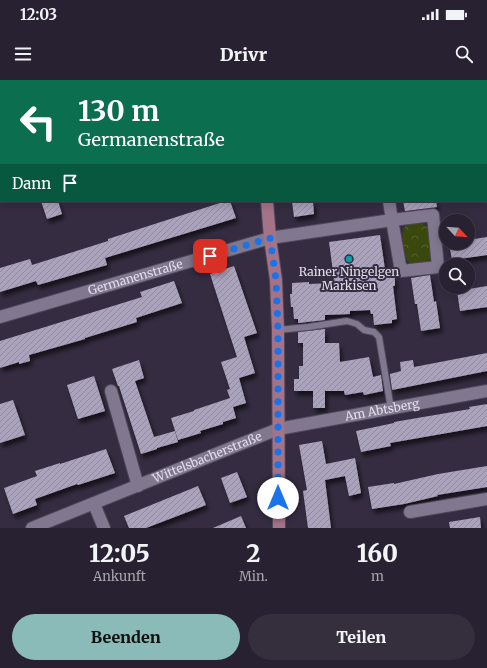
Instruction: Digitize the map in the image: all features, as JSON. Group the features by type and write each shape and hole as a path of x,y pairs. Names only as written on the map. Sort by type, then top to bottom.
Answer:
{"street":[{"path":"267,202 276,280 278,330 278,528"},
{"path":"389,202 392,220 401,271 438,267 433,215 392,220"},
{"name":"Germanenstraße","path":"0,317 270,238 392,220"},
{"name":"Wittelsbacherstraße","path":"111,391 138,486"},
{"name":"Am Abtsberg","path":"278,429 487,391"},
{"name":"Wittelsbacherstraße","path":"32,528 278,429"},
{"path":"410,512 487,499"},
{"path":"94,504 104,528"}],"lane":[{"path":"278,330 347,321 357,324 364,330 374,332 379,338 391,409"}],"green space":[{"path":"415,223 428,228 433,252 431,258 426,263 418,265 414,265 408,261 402,239 404,228"}],"building":[{"path":"41,202 58,202 62,214 47,219"},
{"path":"223,202 230,202 236,218 105,258 107,265 38,285 36,281 0,292 0,268 30,259 32,265 108,241 108,239"},
{"path":"292,202 313,202 314,214 294,217"},
{"path":"403,202 436,202 437,207 405,211"},
{"path":"380,235 386,276 395,276 395,286 393,286 397,319 392,320 392,323 374,325 373,314 371,314 370,310 350,311 350,314 325,315 325,320 298,323 298,319 294,319 293,307 291,307 290,294 292,294 292,283 331,283 331,279 334,279 329,242"},
{"path":"487,237 487,255 466,258 452,258 450,250 475,250 475,239"},
{"path":"234,266 257,333 244,337 255,373 239,378 246,403 233,407 236,418 223,422 223,424 200,431 201,433 178,440 171,418 230,398 227,390 230,389 221,362 237,357 210,274"},
{"path":"430,275 440,328 421,331 411,278"},
{"path":"174,281 182,303 136,318 137,322 29,355 30,361 19,364 19,362 0,368 0,341 142,297 140,292"},
{"path":"487,286 487,307 460,311 457,294 475,294 475,288"},
{"path":"325,329 325,343 339,343 340,362 369,357 373,377 381,375 383,391 364,395 363,392 345,395 344,391 325,391 325,408 313,408 313,391 294,391 294,379 299,379 299,366 303,366 303,343 298,343 298,332"},
{"path":"487,353 487,371 392,390 390,374 401,371 400,362 413,360 414,367"},
{"path":"139,360 144,378 135,381 154,437 175,431 178,442 141,454 112,369"},
{"path":"94,376 105,411 78,419 67,385"},
{"path":"13,400 25,435 0,443 0,404"},
{"path":"487,404 487,426 390,443 391,446 361,452 356,431 394,422 470,409 469,407"},
{"path":"322,441 326,464 355,458 361,493 349,496 345,476 325,480 331,528 308,528 303,491 307,490 299,445"},
{"path":"106,449 115,473 78,485 77,484 35,499 37,505 13,514 4,488 37,476 35,471"},
{"path":"487,466 487,487 437,495 438,496 404,504 372,509 368,487 394,484 438,474"},
{"path":"237,472 247,497 230,503 221,478"},
{"path":"198,486 206,505 146,528 129,528 124,516"},
{"path":"241,516 246,528 213,528"},
{"path":"480,517 481,528 450,528 449,522"}],"place":[{"name":"Rainer Ningelgen Markisen","path":"349,259"}],"route":[{"path":"210,256 270,238 276,280 278,330 278,498"}]}
